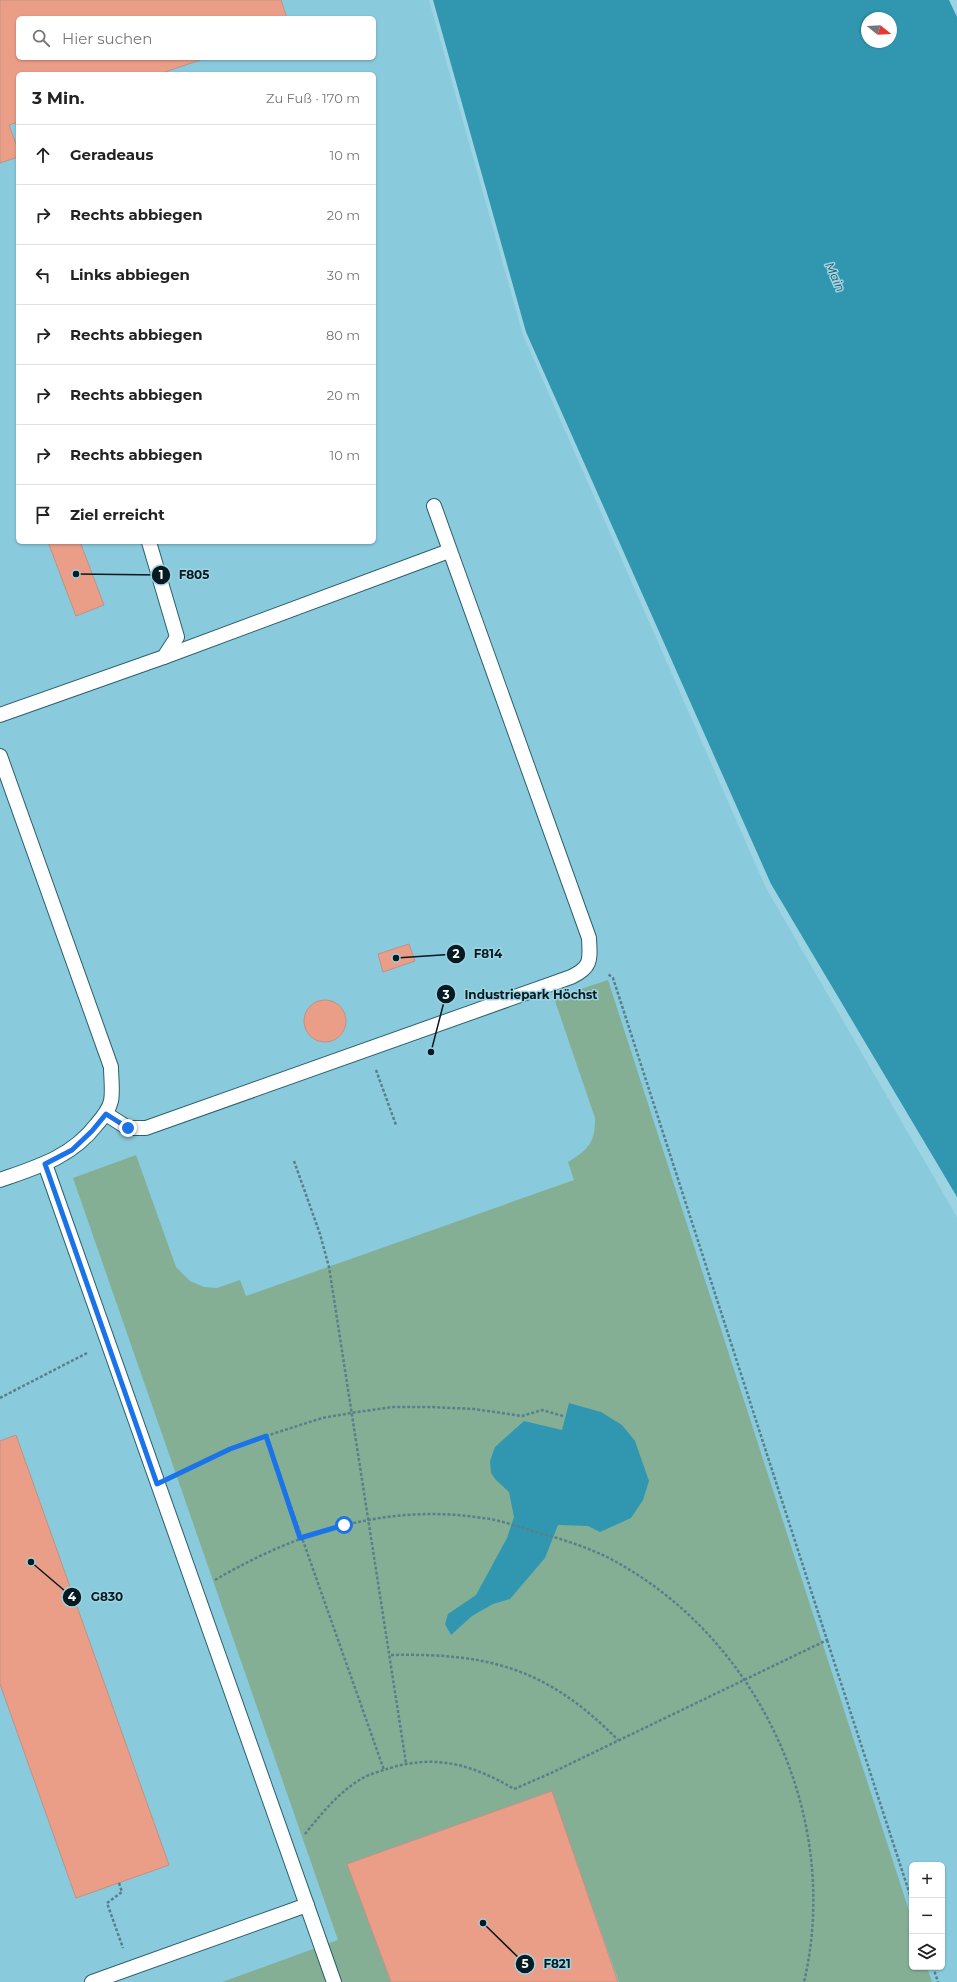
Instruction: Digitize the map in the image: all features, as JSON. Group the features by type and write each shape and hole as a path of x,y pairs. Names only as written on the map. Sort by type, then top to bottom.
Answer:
{"lane":[{"path":"106,1114 128,1128 146,1128 571,977 584,971 590,958 589,938 434,506"},
{"path":"150,544 177,637 164,657"},
{"path":"0,715 164,657 449,550"},
{"path":"0,756 111,1067 111,1100 106,1114 92,1131 72,1150 45,1164 0,1180"},
{"path":"45,1164 334,1982"},
{"path":"92,1982 307,1905"}],"path":[{"path":"590,958 613,978 911,1898"},
{"path":"368,1049 396,1125"},
{"path":"294,1161 320,1234 329,1267 368,1520 391,1655 406,1763"},
{"path":"0,1398 107,1342"},
{"path":"157,1484 230,1449 322,1418 351,1413 392,1407 430,1407 474,1409 522,1416 542,1410 563,1416"},
{"path":"266,1436 300,1538 384,1770"},
{"path":"196,1591 242,1564 300,1538 344,1525 368,1520 397,1516 442,1515 483,1518 511,1524 554,1537 605,1557 665,1595 710,1636 743,1680 762,1707 776,1735 793,1776 807,1828 814,1899 811,1941 804,1982"},
{"path":"289,1855 315,1822 341,1793 362,1778 406,1763 434,1761 459,1764 494,1777 514,1789 549,1774 827,1640"},
{"path":"391,1655 434,1654 468,1657 487,1661 540,1679 563,1692 600,1721 618,1740"},
{"path":"119,1883 122,1892 107,1903 131,1968"},
{"path":"935,1970 938,1982"}],"shaded area":[{"path":"0,0 429,0 523,335 766,888 957,1217 957,1982 0,1982"}],"green space":[{"path":"608,980 909,1911 909,1970 928,1970 932,1982 619,1982 551,1791 347,1864 391,1982 222,1982 338,1940 73,1178 136,1155 176,1267 190,1281 204,1287 217,1288 240,1280 246,1296 574,1180 568,1162 586,1149 594,1134 595,1118 554,998"}],"water":[{"name":"Main","path":"433,0 949,0 957,17 957,1197 771,884 526,332"},
{"path":"569,1403 601,1412 622,1425 635,1441 649,1481 643,1500 631,1518 600,1532 588,1526 558,1525 545,1558 510,1599 493,1604 472,1616 451,1635 445,1624 448,1614 476,1595 507,1538 514,1517 509,1492 491,1473 490,1461 495,1447 524,1421 562,1430"}],"building":[{"path":"0,0 281,0 286,16 16,16 16,60 200,60 165,72 16,72 16,123 9,125 16,144 16,158 0,163"},
{"path":"49,544 81,544 104,605 76,616"},
{"path":"409,944 415,961 383,972 378,954"},
{"path":"321,1000 329,1000 340,1006 346,1017 346,1025 340,1036 329,1042 321,1042 310,1036 304,1025 304,1017 310,1006"},
{"path":"16,1435 169,1865 76,1898 0,1684 0,1441"},
{"path":"552,1791 618,1982 391,1982 347,1864"}],"place":[{"name":"F805","path":"76,574"},
{"name":"F814","path":"396,958"},
{"name":"Industriepark Höchst","path":"431,1052"},
{"name":"G830","path":"31,1562"},
{"name":"F821","path":"483,1923"}],"route":[{"path":"128,1128 106,1114 92,1131 72,1150 45,1164 157,1484 230,1449 266,1436 300,1538 344,1525"}]}
